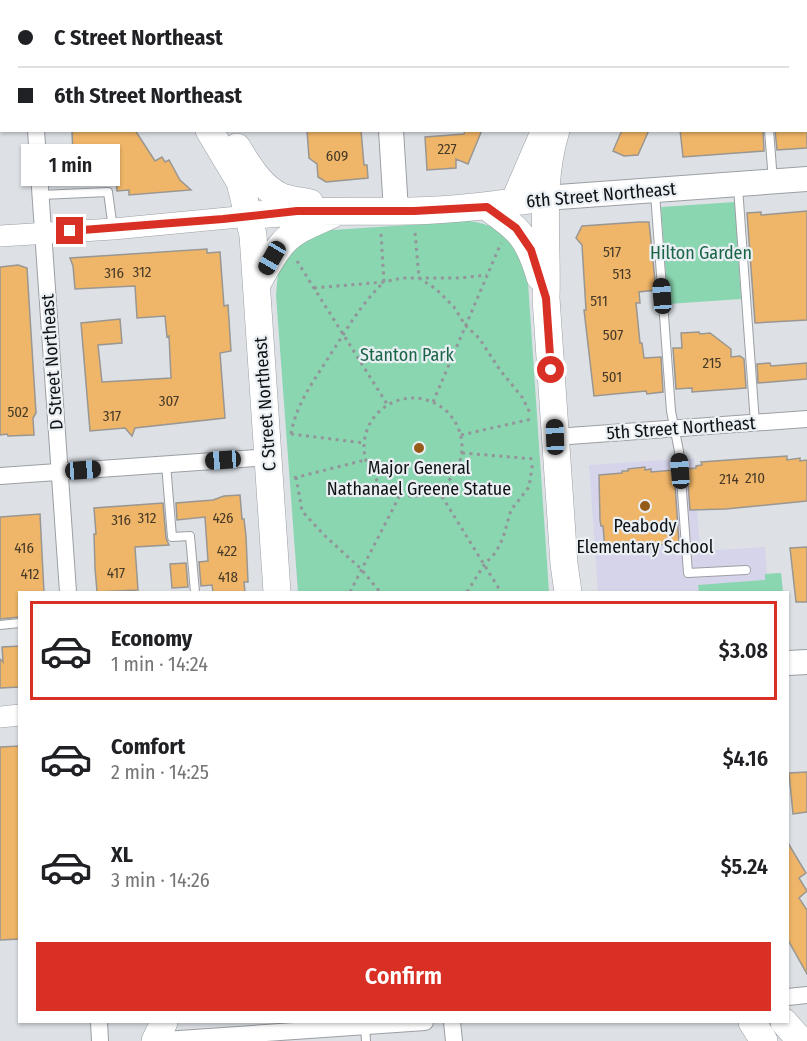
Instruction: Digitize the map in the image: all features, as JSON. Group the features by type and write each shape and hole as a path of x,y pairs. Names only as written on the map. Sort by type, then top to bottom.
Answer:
{"main road":[{"name":"C Street Northeast","path":"210,132 240,182 249,216 257,284 278,589"},
{"path":"228,132 248,165 274,192 287,198 341,210"},
{"path":"391,132 397,222"},
{"path":"514,202 545,132"},
{"path":"555,132 548,159 545,198 547,258 541,425 568,591"},
{"name":"6th Street Northeast","path":"249,216 297,211 341,210 397,222 545,198 807,179"},
{"path":"487,207 516,228 527,241 546,298"},
{"path":"257,284 285,241 302,229 341,210"},
{"path":"561,591 564,564"},
{"path":"789,663 807,662"},
{"path":"155,1041 164,1023"},
{"path":"753,1023 764,1041"},
{"path":"785,1023 801,1041"}],"street":[{"name":"D Street Northeast","path":"36,132 68,591"},
{"name":"6th Street Northeast","path":"0,236 113,229 249,216"},
{"name":"5th Street Northeast","path":"541,425 674,429 807,419"},
{"path":"0,476 269,457"},
{"path":"0,717 18,715"},
{"path":"789,997 807,995"},
{"path":"99,1023 100,1041"},
{"path":"148,1041 297,1036 416,1023"},
{"path":"452,1023 454,1041"}],"lane":[{"path":"769,132 774,181"},
{"path":"738,184 755,423"},
{"path":"655,190 671,411 679,451 688,573 746,570"},
{"path":"40,195 108,192 113,229"},
{"path":"166,464 172,537 190,536 195,591"},
{"path":"0,625 18,623"}],"path":[{"path":"397,222 419,278 445,297 454,307 465,325 479,339 541,425 461,435"},
{"path":"291,434 297,410 343,334 369,296 384,282 397,222"},
{"path":"433,402 505,234"},
{"path":"296,259 387,404"},
{"path":"315,288 384,282 402,278 460,278 487,274"},
{"path":"402,398 418,398 433,402 446,409 455,420 461,435 462,453 457,469 449,481 438,490 426,495 400,495 388,490 378,482 365,460 364,442 369,425 387,404 402,398"},
{"path":"286,432 364,442"},
{"path":"462,453 539,460"},
{"path":"468,591 483,565 496,552 503,538 511,510 529,487 533,459"},
{"path":"289,478 365,460"},
{"path":"296,477 302,511 361,569 379,591"},
{"path":"438,490 500,591"},
{"path":"350,591 400,495"}],"shaded area":[{"name":"Peabody Elementary School","path":"694,458 700,551 765,547 767,574 781,573 783,591 598,591 589,465"}],"green space":[{"name":"Hilton Garden","path":"735,202 741,299 668,304 661,207"},
{"name":"Stanton Park","path":"469,221 499,230 516,249 527,268 549,591 298,591 276,295 278,272 284,256 317,231"},
{"path":"781,573 783,591 699,591 698,585 765,580 765,574"}],"building":[{"path":"72,132 136,132 155,161 162,157 165,162 169,160 180,180 191,190 129,195 129,190 117,191 115,165 94,167 94,159 81,160 81,153 73,154"},
{"path":"307,132 361,132 364,165 367,165 368,178 326,182 318,177 317,164 309,158"},
{"path":"464,132 481,132 468,164 456,159 456,168 427,170 425,137 464,134"},
{"path":"621,132 648,132 638,155 624,156 613,151"},
{"path":"680,132 763,132 764,151 683,157"},
{"path":"775,132 807,132 807,148 777,150"},
{"path":"807,211 807,320 755,323 747,213 761,212 761,215"},
{"path":"649,222 656,290 639,292 640,303 636,303 640,343 642,343 644,358 661,357 663,392 647,394 646,391 594,396 584,310 586,310 582,245 576,238 582,226"},
{"path":"207,249 207,253 220,252 224,306 228,305 231,351 220,353 225,418 135,428 132,436 125,428 90,431 81,323 120,319 122,343 98,345 102,382 171,378 169,336 167,337 165,316 137,318 135,286 75,289 70,258"},
{"path":"18,265 27,268 36,413 33,418 34,435 8,436 7,434 0,435 0,267"},
{"path":"699,332 700,334 710,333 731,349 731,357 740,356 744,359 746,388 692,392 692,388 676,389 673,348 682,348 681,333"},
{"path":"770,363 771,366 807,363 807,379 758,383 757,364"},
{"path":"787,456 787,460 800,458 800,461 807,460 807,501 690,510 687,469 702,465 701,462"},
{"path":"645,467 645,470 651,469 651,472 674,470 679,543 656,545 656,548 634,551 628,550 627,547 605,549 603,526 600,520 599,475 622,473 628,469"},
{"path":"240,495 246,536 248,582 244,582 245,591 213,591 212,585 201,586 199,562 208,561 205,517 177,520 176,503 213,500 224,496"},
{"path":"163,503 166,538 169,545 135,547 138,590 97,591 94,508"},
{"path":"40,514 44,591 18,591 18,617 0,619 0,517"},
{"path":"807,547 807,602 796,602 790,548"},
{"path":"186,563 188,587 172,588 170,564"},
{"path":"18,646 18,687 0,688 2,647"},
{"path":"18,746 18,939 0,940 0,747"},
{"path":"807,772 807,812 793,814 789,773"},
{"path":"789,845 806,873 799,878 807,891 799,898 807,910 807,974 789,942"}],"place":[{"name":"Major General Nathanael Greene Statue","path":"419,448"},
{"name":"Peabody Elementary School","path":"645,506"}],"route":[{"path":"70,231 297,211 414,211 487,207 516,228 523,235 531,250 546,298 551,370"}]}
